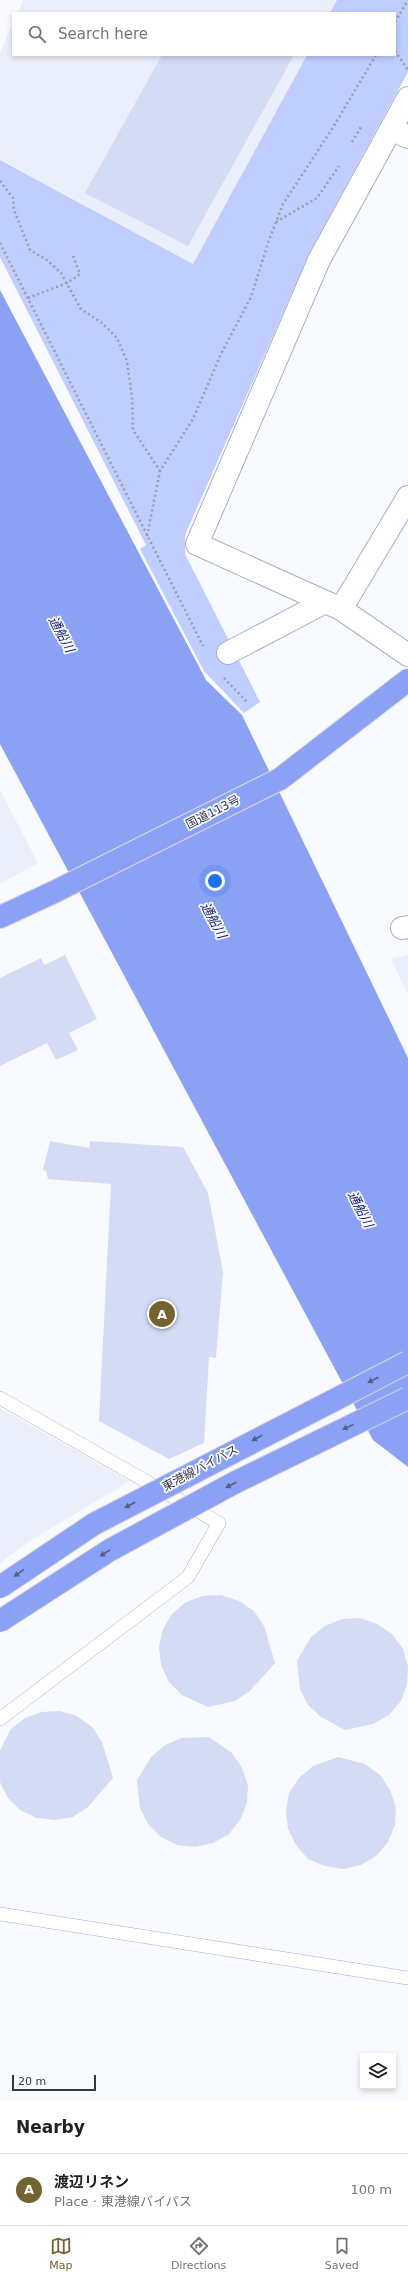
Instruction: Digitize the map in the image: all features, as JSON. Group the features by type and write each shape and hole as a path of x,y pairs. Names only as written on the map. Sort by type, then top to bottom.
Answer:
{"highway":[{"name":"国道113号","path":"0,917 54,892 280,779 408,680"},
{"name":"東港線バイパス","path":"0,1587 94,1524 408,1362"},
{"path":"0,1621 110,1550 234,1483 408,1398"}],"street":[{"path":"408,98 399,133 319,260 198,544 333,606 408,655"},
{"path":"228,652 333,606 408,497"}],"lane":[{"path":"0,1398 219,1523 188,1577 0,1719"},
{"path":"0,1914 408,1978"}],"path":[{"path":"396,20 408,0"},
{"path":"396,52 408,70"},
{"path":"147,536 160,471 193,419 221,354 251,297 275,223 283,204 332,129 375,56"},
{"path":"351,144 362,125"},
{"path":"275,223 317,198 340,165"},
{"path":"0,181 13,198 14,210 30,250 47,260 67,283 81,309 102,323 118,338 127,361 132,397 133,430 160,471"},
{"path":"0,243 204,650"},
{"path":"28,298 67,283 80,274 72,253"},
{"path":"222,675 248,703"}],"shaded area":[{"path":"23,0 337,0 331,12 18,12"},
{"path":"337,0 408,0 408,72 310,252 185,535 185,554 260,702 244,713 204,671 140,549 146,545 0,257 0,160 193,264 306,56 396,56 396,12 331,12"},
{"path":"12,25 12,56 306,56 193,264 0,159 0,53"},
{"path":"0,790 38,863 0,884"},
{"path":"408,955 408,995 391,959"},
{"path":"0,1408 130,1481 30,1541 0,1563"}],"water":[{"name":"通船川","path":"0,290 206,680 242,715 408,1058 408,1467 373,1440 0,744"}],"building":[{"path":"161,56 293,56 188,246 85,193"},
{"path":"65,955 97,1019 69,1033 78,1050 56,1060 47,1043 0,1066 0,978 41,958 44,965"},
{"path":"50,1141 89,1148 90,1141 183,1147 208,1193 223,1272 216,1358 209,1357 204,1443 169,1459 99,1421 111,1184 48,1179 46,1171 43,1170"},
{"path":"221,1595 239,1601 254,1611 264,1626 275,1663 250,1691 235,1701 208,1707 182,1695 169,1682 161,1665 159,1647 163,1629 172,1614 186,1602 203,1596"},
{"path":"360,1618 377,1624 392,1634 403,1649 408,1666 407,1684 401,1701 389,1715 373,1724 345,1730 321,1717 308,1705 300,1689 297,1661 311,1637 325,1626 342,1619"},
{"path":"60,1711 77,1716 92,1727 102,1742 113,1778 88,1807 73,1817 55,1820 37,1818 20,1810 8,1798 0,1782 0,1751 10,1730 25,1718 41,1712"},
{"path":"209,1737 232,1753 242,1768 248,1785 247,1803 240,1820 229,1834 213,1843 195,1847 177,1845 161,1837 148,1824 140,1808 137,1780 151,1757 165,1745 182,1738"},
{"path":"338,1757 365,1764 380,1775 390,1790 396,1807 395,1825 388,1842 376,1856 361,1865 343,1869 325,1866 308,1859 296,1845 288,1829 286,1811 289,1793 299,1778 313,1766"}],"place":[{"name":"渡辺リネン","path":"162,1314"}]}
